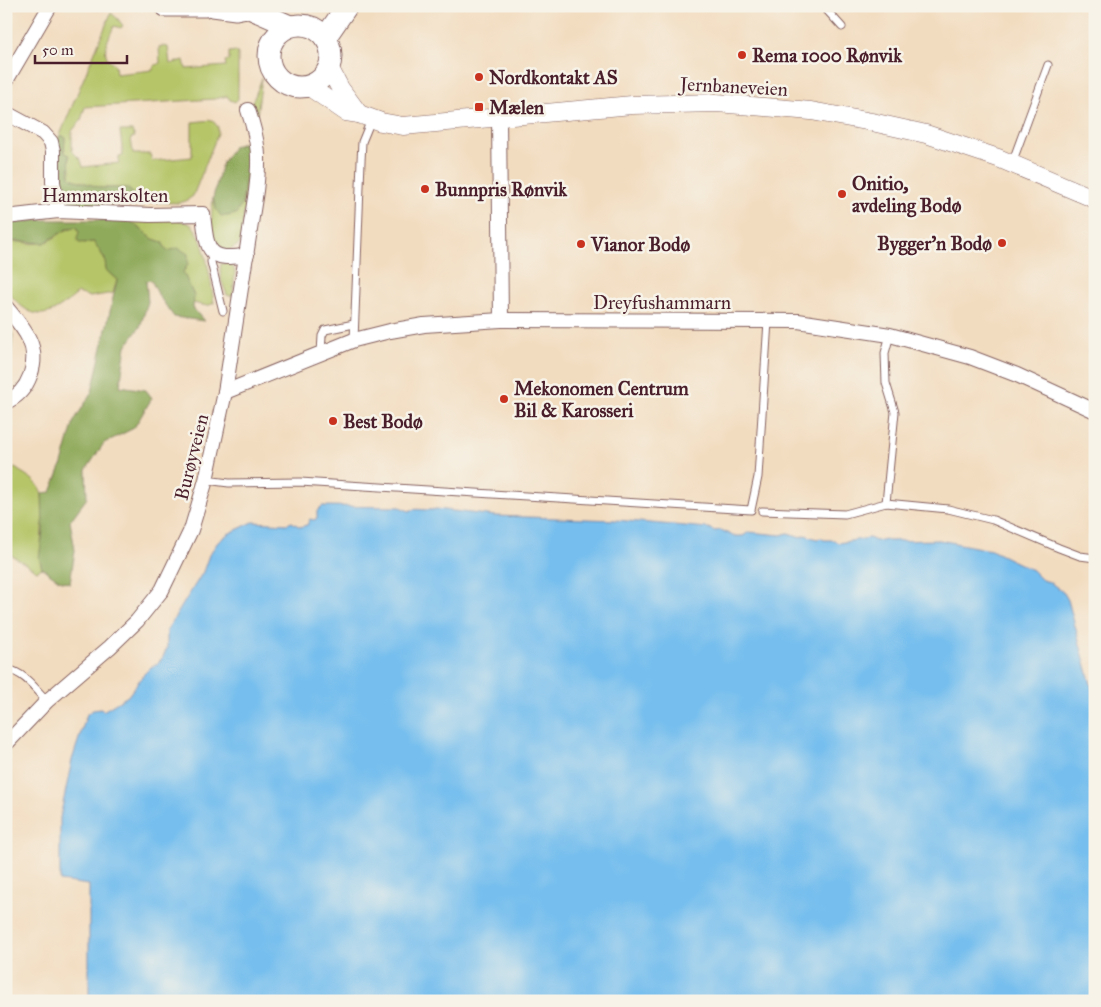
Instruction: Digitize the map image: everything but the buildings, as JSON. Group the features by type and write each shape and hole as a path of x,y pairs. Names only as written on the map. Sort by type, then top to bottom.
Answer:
{"main road":[{"path":"166,6 247,7 308,30 330,50 329,67 320,80 308,86 292,86 282,82 275,76 269,63 270,46 277,34 308,30 347,6"},
{"path":"308,30 336,6"},
{"path":"220,7 262,32 270,46"}],"street":[{"path":"7,77 50,6"},
{"path":"329,67 340,88 365,116"},
{"name":"Jernbaneveien","path":"308,86 346,112 390,124 412,126 632,106 717,104 811,111 926,134 1012,164 1095,199"},
{"name":"Burøyveien","path":"6,744 47,701 137,621 162,590 191,530 206,480 225,392 247,256 259,167 259,147 248,110"},
{"path":"6,113 43,133 51,142 53,151 53,182 58,211"},
{"path":"499,118 501,320"},
{"name":"Hammarskolten","path":"6,216 58,211 150,215 203,214 207,244 212,252"},
{"path":"212,252 221,258 231,259 247,256"},
{"path":"6,307 29,338 33,354 30,379 25,388 6,402"},
{"name":"Dreyfushammarn","path":"225,392 354,340 390,330 424,325 501,320 798,321 890,335 970,356 1017,375 1095,411"}],"lane":[{"path":"823,6 842,27"},
{"path":"1012,164 1048,65"},
{"path":"354,340 361,161 365,116"},
{"path":"212,252 212,262 223,311"},
{"path":"206,480 229,483 300,482 751,510 758,477 768,321"},
{"path":"321,353 322,336 325,330 354,324"},
{"path":"886,503 895,412 886,383 885,353 890,335"},
{"path":"762,511 845,514 886,503 948,509 994,520 1066,551 1080,556 1095,558"},
{"path":"6,669 14,670 25,677 47,701"}],"green space":[{"path":"111,13 123,26 121,28 114,26 106,47 107,57 115,65 116,74 153,70 154,66 160,63 159,47 161,46 168,47 170,64 184,60 186,69 226,66 225,61 229,60 229,52 236,51 238,54 238,99 235,102 227,96 215,99 85,107 81,120 72,131 72,151 81,160 83,167 119,163 119,157 123,156 120,131 132,131 135,137 131,138 133,154 150,154 152,161 192,157 192,122 212,120 218,127 218,133 193,196 186,201 179,203 143,202 127,188 101,188 73,179 70,176 69,155 64,153 65,137 60,135"},
{"path":"262,78 240,244 228,251 217,242 212,229 213,198 216,209 242,204 251,140 249,111"},
{"path":"60,135 65,137 64,152 69,155 70,176 73,179 101,188 127,188 143,202 136,205 69,205 62,198 55,144"},
{"path":"251,140 242,204 236,214 221,216 216,209 213,198 222,163 233,147"},
{"path":"38,220 129,220 153,239 162,242 167,251 178,248 188,254 188,264 183,272 194,296 193,308 204,321 174,317 159,296 151,280 146,281 148,302 140,327 126,346 120,386 146,390 152,398 134,428 104,443 86,470 87,498 70,521 75,550 70,583 59,580 42,568 39,558 43,531 42,493 51,492 61,467 74,421 92,392 117,280 106,270 105,259 94,242 79,243 77,227 69,228 44,243 16,241 6,244 6,226"},
{"path":"129,220 174,220 188,223 194,227 203,246 214,303 207,306 193,303 194,296 183,272 188,264 167,251 162,242 153,239"},
{"path":"77,227 84,243 94,242 105,259 106,270 117,280 113,293 90,297 78,293 49,313 34,313 26,310 10,294 6,283 6,244 46,242 67,230"},
{"path":"221,264 231,264 235,271 233,295 230,296 227,295 221,276"},
{"path":"6,323 13,335 6,386"},
{"path":"15,468 37,484 43,500 42,568 37,571 6,552 6,469"}],"water":[{"path":"322,506 400,507 409,511 415,509 436,509 496,516 616,520 708,528 715,531 721,530 733,536 743,536 749,532 781,535 788,533 801,537 805,535 817,539 834,540 838,543 869,538 876,541 885,539 888,541 939,540 991,550 1032,570 1042,580 1050,582 1064,593 1068,600 1095,699 1095,1001 89,1001 89,885 60,881 60,818 72,760 87,714 93,710 101,709 103,711 128,696 144,674 163,657 167,648 167,630 203,572 209,555 218,542 228,534 253,522 287,524 292,522 300,527 307,525 310,519 314,520 317,518 317,511"}],"place":[{"name":"Rema 1000 Rønvik","path":"742,55"},
{"name":"Nordkontakt AS","path":"479,77"},
{"name":"Mælen","path":"479,107"},
{"name":"Bunnpris Rønvik","path":"425,189"},
{"name":"Onitio, avdeling Bodø","path":"842,194"},
{"name":"Bygger'n Bodø","path":"1002,243"},
{"name":"Vianor Bodø","path":"581,244"},
{"name":"Mekonomen Centrum Bil & Karosseri","path":"504,399"},
{"name":"Best Bodø","path":"333,421"}]}
